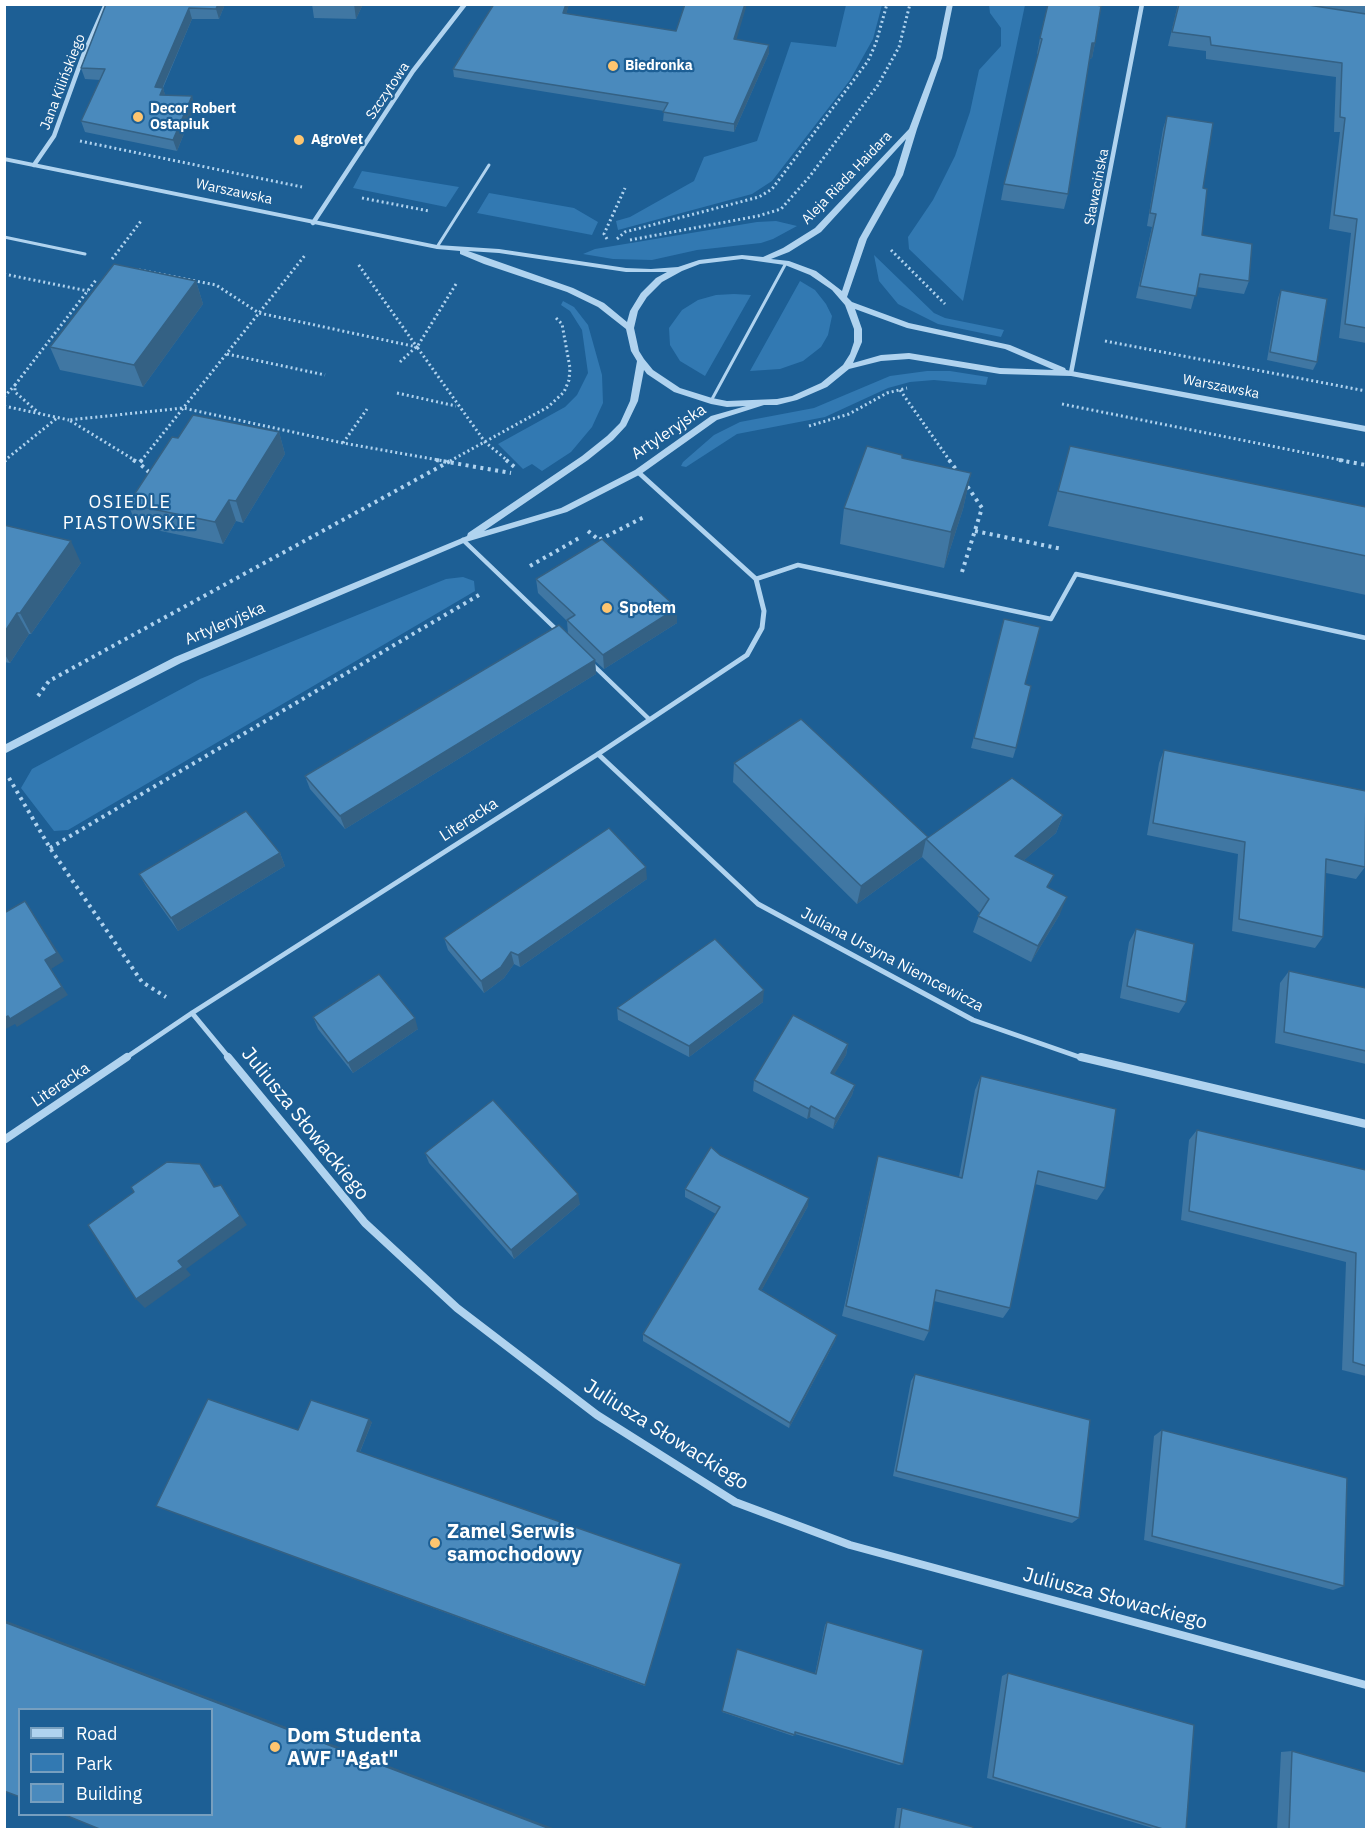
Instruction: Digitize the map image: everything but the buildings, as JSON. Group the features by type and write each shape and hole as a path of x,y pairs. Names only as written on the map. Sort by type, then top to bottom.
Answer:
{"street":[{"name":"Jana Kilińskiego","path":"34,165 54,136 83,56 106,4"},
{"name":"Szczytowa","path":"313,223 413,70 465,4"},
{"name":"Aleja Riada Haidara","path":"847,300 854,262 863,239 899,176 913,129 939,58 950,4"},
{"name":"Sławacińska","path":"1071,374 1142,4"},
{"name":"Aleja Riada Haidara","path":"765,258 786,250 818,230 913,129"},
{"name":"Warszawska","path":"4,159 437,247 499,251 626,270 679,269"},
{"name":"Warszawska","path":"458,250 570,290 601,305 630,328"},
{"path":"765,258 720,258 679,269 659,280 644,295 634,311 630,328 635,351 641,361 663,382 677,390 711,401 760,405 810,393 836,377 854,354 858,342 858,328 847,300"},
{"name":"Warszawska","path":"765,258 786,262 825,280 847,300 907,325 1007,347 1071,374"},
{"name":"Warszawska","path":"846,367 881,358 909,356 1000,371 1071,374 1366,429"},
{"name":"Artyleryjska","path":"464,540 585,458 623,424 634,401 641,361"},
{"name":"Artyleryjska","path":"4,750 178,660 464,540 564,510 638,472 714,418 760,405"},
{"path":"638,472 756,579"},
{"name":"Literacka","path":"4,1140 192,1013 598,754 747,655 762,628 764,610 756,579"},
{"name":"Juliana Ursyna Niemcewicza","path":"598,754 758,904 973,1020 1095,1062 1366,1124"},
{"name":"Juliusza Słowackiego","path":"192,1013 365,1223 457,1308 597,1415 735,1502 850,1545 1366,1684"}],"lane":[{"path":"437,247 489,165"},
{"path":"4,237 85,254"},
{"path":"711,401 786,262"},
{"path":"464,540 564,637"},
{"path":"756,579 798,565 1050,619 1076,574 1366,638"},
{"path":"590,662 649,719"}],"path":[{"path":"625,188 604,234 609,246 625,232 759,197 772,189 868,60 876,43 887,4"},
{"path":"616,243 758,216 781,208 816,169 885,75 899,47 910,4"},
{"path":"4,397 141,221"},
{"path":"885,247 893,250 952,311"},
{"path":"85,254 109,264 216,285 259,313 417,347"},
{"path":"139,463 306,254"},
{"path":"358,264 457,406 485,442 539,488"},
{"path":"4,274 88,291"},
{"path":"400,362 417,347 456,284"},
{"path":"1079,336 1366,391"},
{"path":"227,354 325,375"},
{"path":"49,681 548,407 564,392 569,380"},
{"path":"15,385 15,392 40,414"},
{"path":"802,427 827,422 849,414 887,393 915,386"},
{"path":"900,389 982,508 955,598"},
{"path":"397,393 457,406"},
{"path":"1052,402 1366,465"},
{"path":"4,406 69,420 183,408 343,443 525,476"},
{"path":"343,443 367,409"},
{"path":"4,461 57,418"},
{"path":"69,420 139,463 151,474"},
{"path":"50,848 590,532"},
{"path":"4,770 50,848 142,982 192,1013"}],"green space":[{"path":"846,5 882,5 873,39 850,80 772,181 752,194 618,230 616,221 630,217 694,181 704,157 757,141 791,42 836,47"},
{"path":"989,5 1025,5 963,301 909,249 908,237 933,200 955,156 970,112 979,70 1001,46 1001,28 990,13"},
{"path":"362,171 459,187 446,207 353,188"},
{"path":"489,193 574,208 598,222 592,235 477,213"},
{"path":"776,221 797,226 761,243 697,250 652,260 613,259 583,254 595,249 757,222"},
{"path":"874,255 934,313 945,318 1004,330 1001,337 938,324 898,304 879,281"},
{"path":"800,281 815,290 826,304 832,316 828,335 821,347 803,361 780,369 750,371"},
{"path":"716,295 751,295 705,376 680,361 670,345 669,328 682,310 698,300"},
{"path":"563,301 574,307 588,325 602,375 603,403 592,427 571,452 542,471 532,464 523,469 498,444 565,407 577,395 588,373 582,330 570,311 561,305"},
{"path":"927,371 950,371 988,377 986,385 934,380 910,382 888,388 825,417 737,434 686,467 681,466 714,435 740,422 814,408 890,376"},
{"path":"463,577 474,581 475,591 68,830 54,831 21,788 32,769 200,679 446,579"}],"place":[{"name":"Biedronka","path":"613,66"},
{"name":"Decor Robert Ostapiuk","path":"138,117"},
{"name":"AgroVet","path":"299,140"},
{"name":"Społem","path":"607,608"},
{"name":"Zamel Serwis samochodowy","path":"435,1543"},
{"name":"Dom Studenta AWF \"Agat\"","path":"275,1747"}],"district":[{"name":"OSIEDLE PIASTOWSKIE","path":"130,513"}]}
